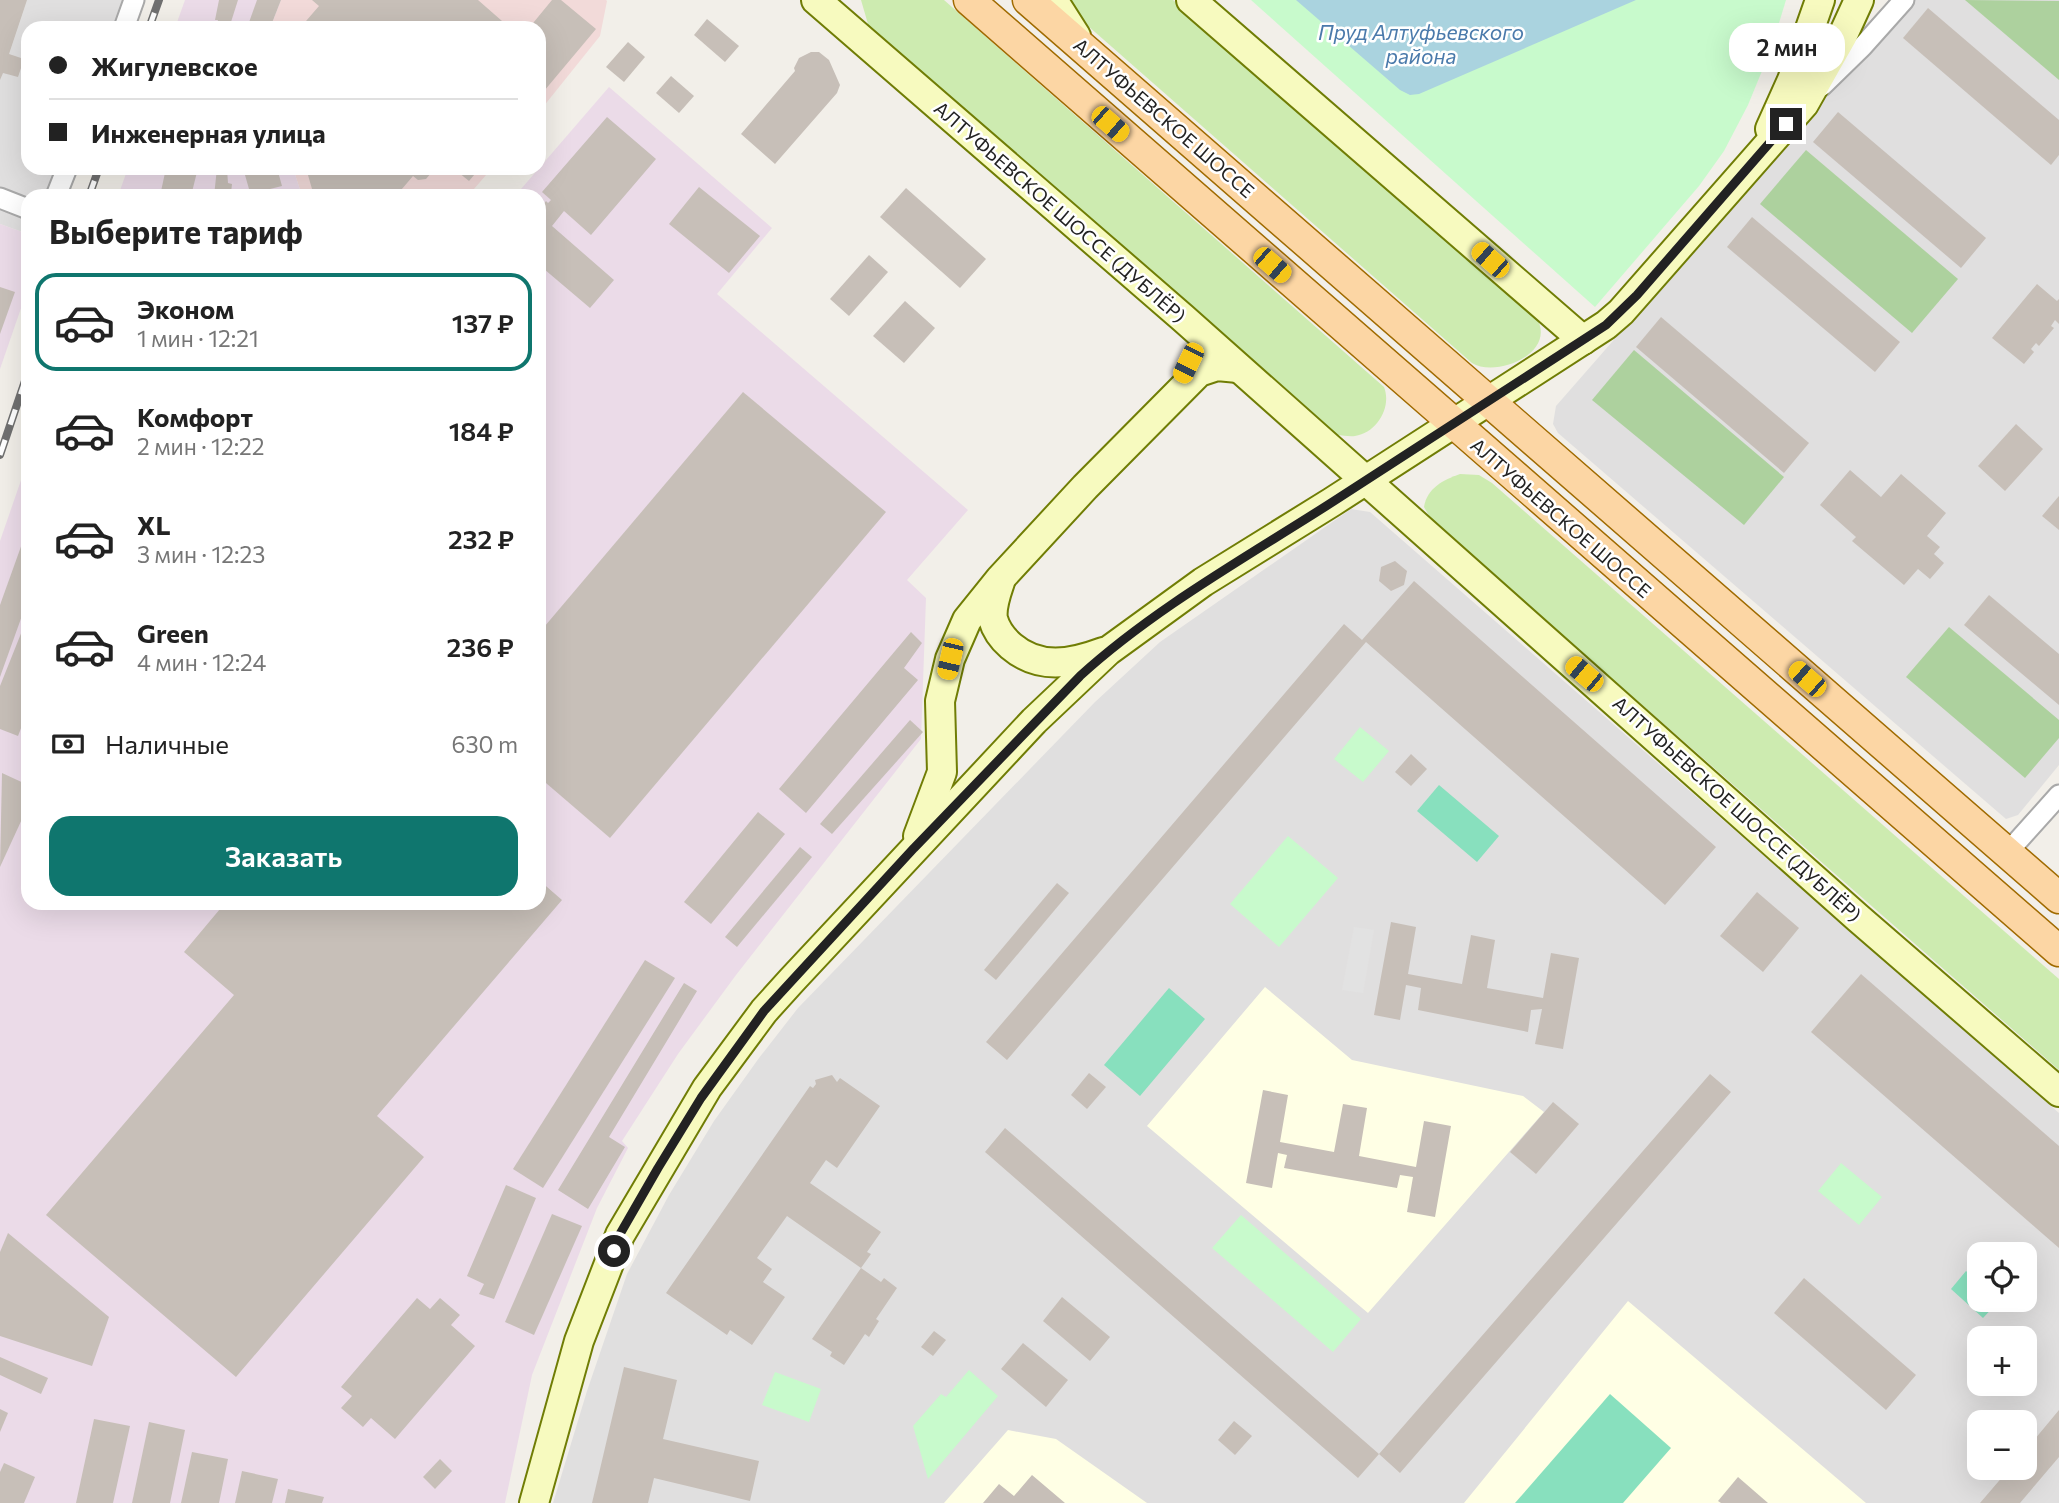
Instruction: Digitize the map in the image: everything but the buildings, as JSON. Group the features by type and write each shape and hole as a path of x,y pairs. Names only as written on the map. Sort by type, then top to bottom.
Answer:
{"main road":[{"name":"АЛТУФЬЕВСКОЕ ШОССЕ (ДУБЛЁР)","path":"816,0 1183,318 2059,1092"},
{"path":"850,0 859,37"},
{"name":"АЛТУФЬЕВСКОЕ ШОССЕ","path":"968,0 2059,951"},
{"name":"АЛТУФЬЕВСКОЕ ШОССЕ","path":"1028,0 2059,898"},
{"path":"1053,0 1075,35 1094,57"},
{"path":"1191,0 1583,340"},
{"path":"1731,186 1772,125 1792,80 1820,0"},
{"path":"534,1503 579,1341 620,1234 707,1088 764,1011 1034,721 1108,651 1203,582 1454,424 1606,325 1621,312 1804,104 1843,35 1859,0"},
{"path":"1170,399 1188,363 1190,340 1183,318"},
{"path":"914,848 942,772 940,701 950,659 967,620 1000,579 1085,487 1199,372 1217,366 1238,368"},
{"path":"1000,579 993,606 993,618 997,631 1019,653 1032,660 1054,663 1079,661 1108,651"}],"street":[{"path":"126,21 134,0"},
{"path":"1804,104 1855,54 1904,0"},
{"path":"0,198 21,206"},
{"path":"2007,853 2059,795"}],"shaded area":[{"path":"0,0 140,0 132,21 21,21 21,175 70,175 65,189 21,189 21,232 0,224"},
{"path":"185,0 281,0 273,21 178,21"},
{"path":"281,0 607,1 600,36 546,103 546,21 273,21"},
{"path":"1911,0 2059,0 2059,765 2018,815 2006,819 1558,433 1553,424 1556,406"},
{"path":"609,87 772,228 717,294 968,510 907,580 926,598 921,739 736,975 678,1054 622,1141 628,1148 597,1208 532,1375 505,1503 0,1503 0,541 21,480 21,910 546,910 546,189 521,189 533,175 546,175 546,160"},
{"path":"126,175 295,175 300,189 120,189"},
{"path":"295,175 486,175 474,189 300,189"},
{"path":"0,224 21,232 21,308 0,369"},
{"path":"1351,509 1370,512 2059,1113 2059,1503 553,1503 627,1274 669,1195 714,1121 798,1008 1095,702 1160,642"},
{"path":"1354,927 1374,930 1363,993 1342,990"},
{"path":"1265,987 1352,1060 1523,1096 1544,1112 1368,1313 1147,1126"},
{"path":"1628,1301 1866,1503 1464,1503"},
{"path":"1008,1430 1056,1439 1147,1503 944,1503"}],"green space":[{"path":"861,0 944,0 1384,387 1386,403 1381,418 1363,434 1337,435 870,31"},
{"path":"1062,0 1173,0 1525,303 1540,326 1536,347 1528,355 1505,366 1482,367 1472,363 1071,11"},
{"path":"1251,0 1786,0 1771,49 1748,105 1724,151 1699,186 1595,307"},
{"path":"1965,0 2059,1 2059,80"},
{"path":"1806,150 1958,279 1912,333 1760,204"},
{"path":"1634,350 1784,477 1744,525 1592,400"},
{"path":"1460,474 1479,475 1492,483 2059,979 2059,1070 1432,521 1424,507 1428,495 1442,482"},
{"path":"1949,627 2059,720 2059,738 2025,778 1906,677"},
{"path":"1360,727 1389,751 1363,782 1334,759"},
{"path":"1439,785 1499,836 1477,862 1417,811"},
{"path":"1288,836 1338,878 1279,947 1230,904"},
{"path":"1169,988 1205,1019 1140,1096 1104,1065"},
{"path":"1841,1163 1882,1197 1859,1225 1818,1191"},
{"path":"1241,1215 1361,1319 1333,1352 1212,1248"},
{"path":"1966,1271 1967,1304 1951,1289"},
{"path":"1976,1312 1989,1312 1983,1318"},
{"path":"969,1370 998,1396 928,1479 913,1426 941,1394 946,1397"},
{"path":"775,1372 821,1389 809,1422 762,1405"},
{"path":"1610,1394 1671,1448 1623,1503 1515,1503"}],"water":[{"name":"Пруд Алтуфьевского района","path":"1296,0 1636,0 1419,94 1410,95 1400,90"}],"railway":[{"path":"152,21 159,0"},
{"path":"92,189 96,175"},
{"path":"0,455 21,393"}],"route":[{"path":"614,1251 620,1234 701,1098 764,1011 914,848 1080,676 1108,651 1203,582 1606,325 1637,295 1786,124"}]}
